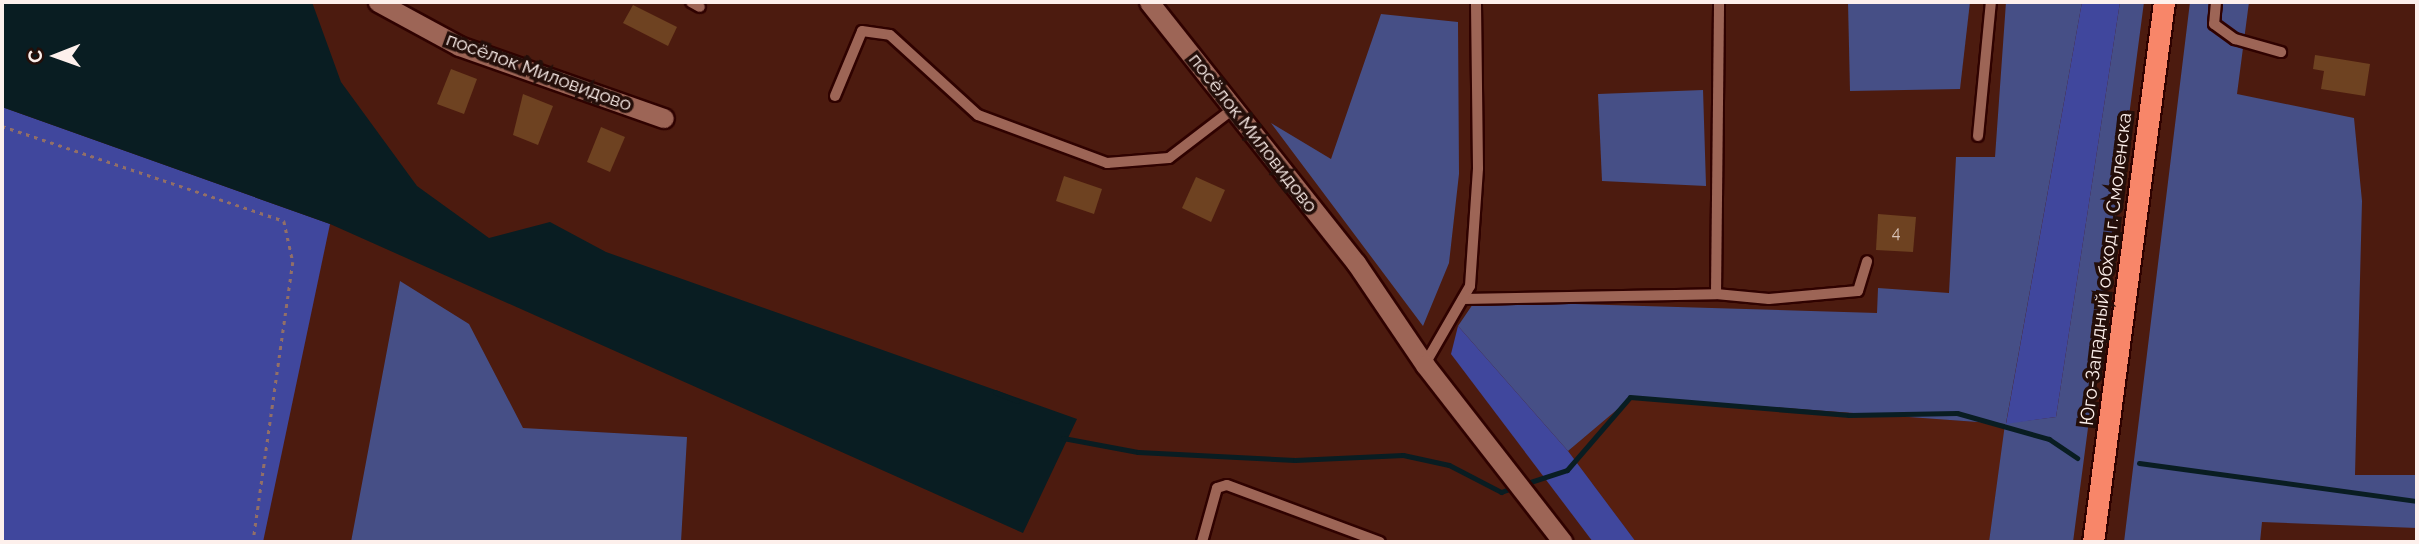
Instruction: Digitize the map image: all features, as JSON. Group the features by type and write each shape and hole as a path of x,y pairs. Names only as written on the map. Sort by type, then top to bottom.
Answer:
{"highway":[{"name":"Юго-Западный обход г. Смоленска","path":"2093,542 2164,2"}],"street":[{"name":"посёлок Миловидово","path":"378,2 459,46 664,118"},
{"name":"посёлок Миловидово","path":"1149,2 1356,263 1425,365 1563,542"}],"lane":[{"path":"1425,365 1470,286 1478,168 1476,2"},
{"path":"1716,294 1719,2"},
{"path":"1978,136 1991,2"},
{"path":"2217,2 2214,24 2235,39 2281,52"},
{"path":"835,96 862,31 890,35 978,115 1107,163 1169,158 1233,109"},
{"path":"1463,299 1716,294 1769,299 1857,291 1867,261"},
{"path":"1202,542 1217,488 1227,485 1380,542"}],"path":[{"path":"2,126 284,221 293,262 253,542"}],"shaded area":[{"path":"2,2 312,2 341,82 417,186 489,238 550,222 606,252 1077,419 1023,533 330,224 2,107"},
{"path":"1848,2 1970,2 1960,89 1850,91"},
{"path":"2006,2 2082,2 2006,423 2056,417 2120,2 2144,2 2073,542 1989,542 2005,424 1632,397 1568,451 1458,326 1475,301 1877,313 1878,288 1949,293 1956,157 1995,157"},
{"path":"2082,2 2120,2 2056,417 2006,424"},
{"path":"2190,2 2249,2 2237,94 2354,118 2362,201 2355,475 2417,475 2417,528 2262,522 2260,542 2124,542"},
{"path":"1381,14 1458,22 1459,174 1449,263 1423,326 1271,123 1331,159"},
{"path":"1703,90 1706,186 1602,181 1598,94"},
{"path":"2,107 330,224 263,542 2,542"},
{"path":"400,281 469,324 523,428 687,437 681,542 351,542"},
{"path":"1458,326 1568,451 1636,542 1593,542 1451,354"},
{"path":"1632,397 2006,424 1989,542 1636,542 1568,451"}],"building":[{"path":"633,5 677,27 668,46 623,23"},
{"path":"2315,55 2370,64 2365,96 2321,89 2324,71 2313,69"},
{"path":"451,69 477,79 464,114 437,104"},
{"path":"523,94 553,106 538,145 513,135"},
{"path":"601,127 625,137 610,172 587,162"},
{"path":"1064,176 1102,189 1094,214 1056,201"},
{"path":"1196,177 1225,190 1211,222 1182,208"},
{"path":"1878,214 1916,217 1913,252 1876,250"}],"waterway":[{"path":"995,392 1017,401"},
{"path":"1524,484 1567,470 1630,397 1849,415 1957,413 2049,439 2077,458"},
{"path":"1063,438 1138,452 1295,460 1403,455 1449,465 1501,492 1515,487"},
{"path":"2139,463 2417,501"}]}
